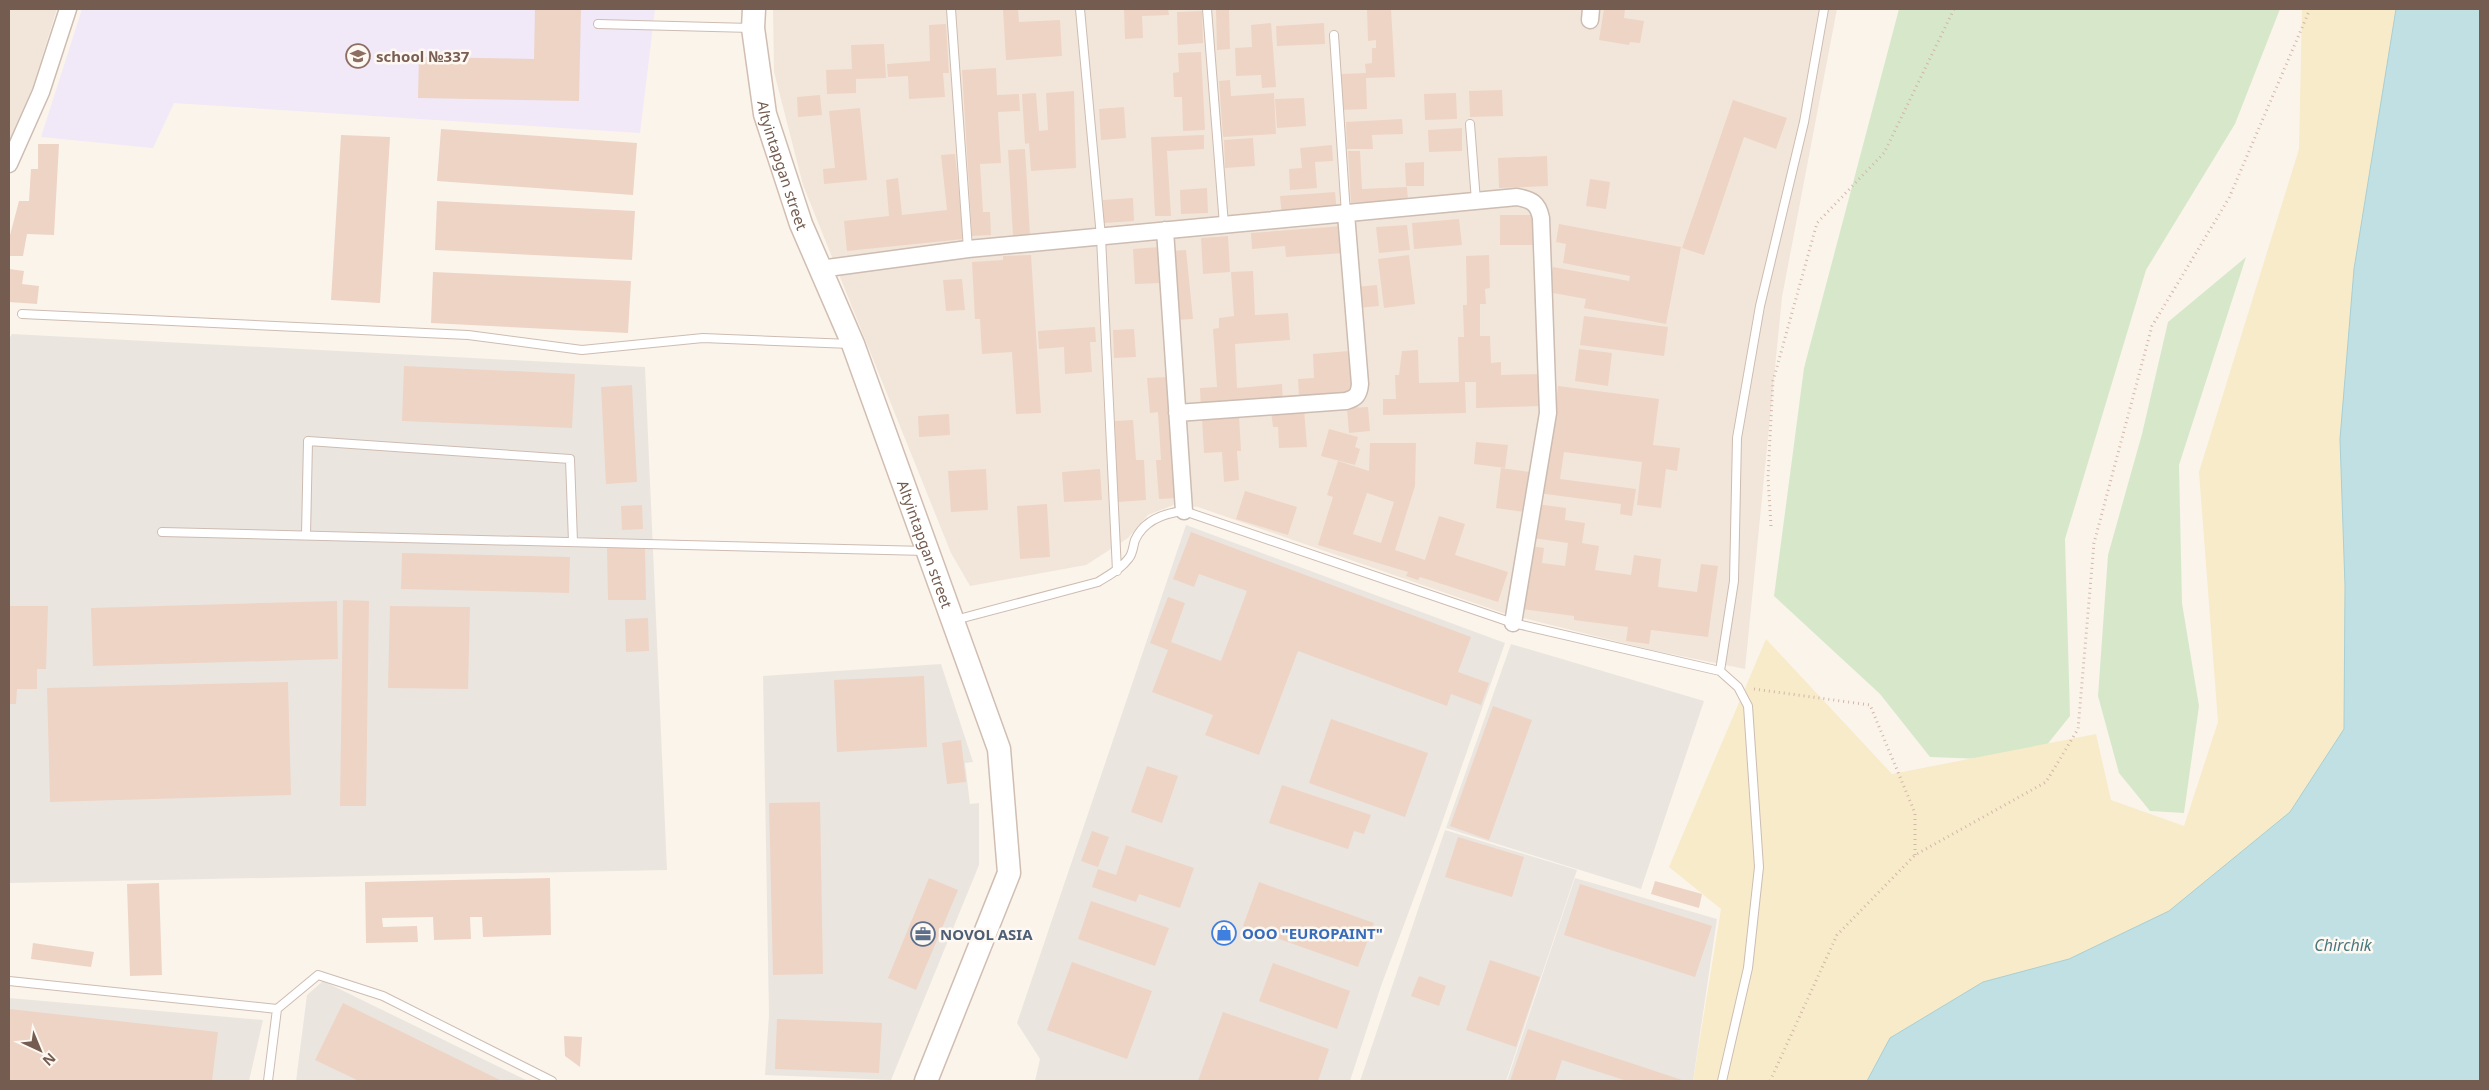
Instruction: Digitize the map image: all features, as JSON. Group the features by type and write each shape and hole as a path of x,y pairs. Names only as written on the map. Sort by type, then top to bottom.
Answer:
{"street":[{"path":"9,164 41,92 68,9"},
{"name":"Altyintapgan street","path":"753,18 765,114 801,224 853,344 999,749 1009,873 926,1081"},
{"path":"820,269 968,249 1517,197 1530,199 1538,207 1541,218 1548,413 1513,623"},
{"path":"1177,413 1346,401 1354,398 1360,392 1346,214"},
{"path":"1165,230 1184,511"}],"lane":[{"path":"951,9 968,249"},
{"path":"1080,9 1101,236 1117,571"},
{"path":"1207,9 1224,225"},
{"path":"1720,671 1734,581 1737,438 1760,306 1804,122 1824,9"},
{"path":"598,24 753,18"},
{"path":"1334,35 1346,214"},
{"path":"1470,124 1476,201"},
{"path":"22,314 468,335 582,350 703,338 853,344"},
{"path":"306,536 308,441 570,460 573,542"},
{"path":"953,620 1098,582 1117,571 1131,557 1136,538 1151,520 1168,512 1184,511 1513,623 1720,671 1738,687 1748,706 1760,866 1748,968 1722,1081"},
{"path":"162,532 928,551"},
{"path":"268,1081 278,1009 318,975 383,996 552,1081"},
{"path":"9,981 278,1009"}],"path":[{"path":"1771,526 1768,478 1773,381 1817,223 1884,153 1954,9"},
{"path":"1770,1081 1837,935 1915,855 2046,782 2078,729 2094,543 2152,326 2229,198 2310,9"},
{"path":"1738,687 1870,705 1915,813 1915,855"}],"shaded area":[{"path":"9,9 57,9 32,89 9,144"},
{"name":"school №337","path":"82,9 655,9 640,133 174,103 153,148 41,137"},
{"path":"773,9 1837,9 1782,297 1745,669 1651,650 1503,613 1198,507 1176,504 1148,515 1128,538 1086,565 970,586 951,553 803,185 774,72"},
{"path":"12,334 645,367 667,870 9,883 9,339"},
{"name":"OOO \"EUROPAINT\"","path":"1186,525 1505,643 1438,834 1381,986 1350,1081 1035,1081 1040,1059 1017,1023"},
{"path":"1511,644 1704,701 1641,889 1446,828"},
{"name":"NOVOL ASIA","path":"941,664 973,762 965,763 970,804 979,803 979,865 891,1080 765,1075 769,1015 763,676"},
{"path":"1445,830 1577,870 1506,1081 1360,1081"},
{"path":"1575,878 1717,919 1693,1081 1507,1081"},
{"path":"323,981 528,1081 296,1081 307,995"},
{"path":"9,998 263,1020 249,1081 9,1081"}],"green space":[{"path":"1899,9 2280,9 2235,124 2146,270 2065,539 2070,716 2034,761 1930,757 1880,694 1774,596 1804,368"},
{"path":"2246,257 2179,465 2182,603 2199,706 2184,813 2150,811 2119,773 2098,696 2108,555 2142,434 2168,322"}],"sand":[{"path":"2302,9 2480,9 2480,1081 1693,1081 1721,909 1669,867 1766,639 1892,774 2096,734 2111,800 2184,826 2218,722 2199,472 2299,149"}],"water":[{"name":"Chirchik","path":"2396,9 2480,9 2480,1081 1867,1081 1890,1038 1983,982 2069,959 2169,911 2290,812 2344,729 2345,586 2340,439 2354,269"}],"building":[{"path":"535,9 581,9 579,101 418,98 419,57 534,59"},
{"path":"1003,9 1018,9 1019,22 1060,20 1062,56 1006,60"},
{"path":"1124,9 1168,9 1169,15 1142,16 1143,38 1125,39"},
{"path":"1216,9 1229,9 1230,49 1217,50"},
{"path":"1367,9 1391,9 1395,77 1366,78 1367,109 1341,110 1340,74 1366,73 1365,64 1372,63 1372,48 1376,48 1376,40 1368,41"},
{"path":"1604,9 1625,9 1624,18 1644,21 1640,43 1630,42 1629,45 1599,40"},
{"path":"1202,11 1203,43 1178,45 1177,12"},
{"path":"1271,23 1276,87 1262,88 1261,75 1236,76 1235,48 1252,47 1251,25"},
{"path":"1324,23 1325,44 1277,46 1276,26"},
{"path":"946,24 949,73 943,73 945,97 909,99 908,76 888,77 887,64 930,61 929,25"},
{"path":"884,44 886,78 856,79 856,93 827,94 826,70 852,69 851,45"},
{"path":"1201,52 1205,130 1183,131 1182,97 1174,97 1173,73 1179,72 1178,53"},
{"path":"996,68 997,95 1019,94 1020,111 998,112 1001,163 980,164 983,212 990,212 991,235 972,236 962,70"},
{"path":"1230,80 1231,96 1274,93 1276,134 1223,137 1219,81"},
{"path":"1502,90 1503,116 1470,117 1469,91"},
{"path":"1074,91 1076,168 1031,171 1029,143 1025,144 1022,94 1036,93 1039,131 1048,130 1046,93"},
{"path":"1456,93 1457,119 1425,120 1424,94"},
{"path":"820,95 822,115 798,117 797,97"},
{"path":"1304,98 1306,126 1277,128 1275,99"},
{"path":"1733,100 1787,118 1776,149 1744,137 1704,255 1682,248"},
{"path":"1124,107 1126,138 1101,140 1099,109"},
{"path":"860,108 867,180 824,184 823,169 835,168 829,111"},
{"path":"1402,119 1403,134 1372,135 1373,149 1347,149 1346,122"},
{"path":"1462,128 1462,151 1429,152 1428,130"},
{"path":"441,129 637,143 633,195 437,181"},
{"path":"341,135 390,137 380,303 331,300"},
{"path":"1204,135 1204,149 1167,151 1171,216 1155,216 1151,137"},
{"path":"1253,138 1255,166 1225,168 1224,140"},
{"path":"38,144 59,144 54,235 27,234 23,256 9,256 9,239 19,201 29,201 31,169 38,169"},
{"path":"1332,145 1333,161 1315,162 1317,188 1290,190 1289,169 1302,168 1300,148"},
{"path":"1025,149 1030,235 1013,236 1008,150"},
{"path":"1348,151 1360,151 1362,189 1407,187 1408,200 1351,203"},
{"path":"955,154 964,239 847,251 844,221 889,216 886,180 898,178 902,215 947,210 941,155"},
{"path":"1547,156 1548,186 1499,188 1498,158"},
{"path":"1424,162 1424,186 1406,186 1405,163"},
{"path":"1590,179 1610,182 1606,209 1586,206"},
{"path":"1207,188 1208,213 1181,214 1180,190"},
{"path":"1335,192 1337,213 1282,217 1280,196"},
{"path":"1133,198 1134,221 1104,223 1103,200"},
{"path":"437,201 635,211 632,260 435,250"},
{"path":"1500,215 1534,215 1534,245 1500,245"},
{"path":"1459,219 1462,245 1414,249 1412,223"},
{"path":"1559,224 1681,247 1666,324 1584,308 1586,299 1548,292 1553,267 1629,281 1630,276 1563,263 1566,244 1556,242"},
{"path":"1407,225 1410,250 1379,253 1376,227"},
{"path":"1342,226 1344,253 1286,257 1285,246 1252,249 1251,233"},
{"path":"1228,236 1230,272 1203,274 1201,238"},
{"path":"1159,247 1162,283 1135,284 1133,249"},
{"path":"1186,250 1193,319 1174,320 1170,251"},
{"path":"1031,255 1041,413 1016,414 1012,352 982,354 980,319 975,319 972,262 1003,260 1003,256"},
{"path":"1409,255 1415,304 1384,308 1378,259"},
{"path":"1489,255 1490,288 1485,289 1486,304 1480,304 1480,336 1490,336 1491,363 1501,362 1501,375 1540,374 1541,406 1476,408 1476,382 1465,382 1466,413 1383,415 1383,399 1396,399 1395,375 1399,375 1402,351 1418,350 1419,383 1459,382 1458,337 1464,337 1463,305 1467,305 1466,256"},
{"path":"9,269 24,271 22,284 39,286 37,304 9,302"},
{"path":"1253,271 1255,315 1288,313 1290,340 1235,344 1237,388 1282,384 1283,404 1201,410 1200,388 1217,387 1213,329 1219,328 1219,318 1234,316 1231,272"},
{"path":"433,272 631,281 628,333 431,323"},
{"path":"962,279 965,310 946,311 943,280"},
{"path":"1377,285 1379,306 1358,308 1356,287"},
{"path":"1584,316 1668,327 1664,356 1580,345"},
{"path":"1095,327 1096,342 1090,342 1092,372 1065,374 1064,347 1039,349 1038,331"},
{"path":"1134,329 1136,357 1114,358 1113,330"},
{"path":"1579,349 1612,353 1608,386 1575,381"},
{"path":"1349,351 1352,392 1299,396 1298,379 1314,378 1313,354"},
{"path":"404,366 575,374 572,428 402,421"},
{"path":"1169,377 1178,498 1159,499 1156,460 1161,460 1158,412 1150,413 1147,378"},
{"path":"632,385 637,482 606,484 601,387"},
{"path":"1558,386 1659,399 1653,445 1680,448 1677,471 1666,469 1661,508 1637,505 1642,462 1564,452 1560,479 1636,489 1632,516 1620,514 1621,504 1538,493 1553,432"},
{"path":"1368,407 1370,431 1349,433 1347,408"},
{"path":"1304,409 1307,447 1279,448 1278,427 1273,427 1271,411"},
{"path":"949,414 950,435 919,437 918,416"},
{"path":"1239,416 1241,451 1237,451 1239,480 1224,482 1222,452 1204,453 1202,418"},
{"path":"1133,420 1136,460 1144,460 1146,500 1118,502 1115,421"},
{"path":"1329,429 1358,437 1355,447 1360,449 1355,465 1321,456"},
{"path":"1476,442 1508,445 1505,468 1474,464"},
{"path":"1370,443 1416,443 1415,486 1395,550 1425,560 1439,516 1465,524 1455,555 1508,572 1498,602 1420,577 1418,580 1406,576 1408,572 1318,545 1333,497 1327,495 1338,461 1369,471","holes":["1367,493 1394,502 1381,543 1353,534"]},
{"path":"1501,468 1529,472 1524,512 1496,508"},
{"path":"986,469 988,510 951,512 948,471"},
{"path":"1100,469 1102,500 1064,502 1062,472"},
{"path":"1245,491 1297,507 1288,535 1236,519"},
{"path":"1047,504 1050,557 1020,559 1017,506"},
{"path":"1537,504 1566,508 1565,520 1585,523 1582,543 1599,546 1595,570 1631,575 1634,555 1661,559 1658,587 1697,592 1701,564 1718,566 1708,637 1651,630 1649,644 1626,641 1628,627 1574,620 1574,616 1523,609 1531,546 1544,548 1542,563 1565,566 1568,543 1533,538"},
{"path":"642,505 643,529 622,530 621,506"},
{"path":"1191,532 1471,637 1458,672 1489,683 1481,705 1451,694 1447,706 1298,651 1259,755 1205,735 1213,715 1152,692 1168,650 1150,643 1168,597 1185,603 1171,642 1221,661 1247,591 1199,574 1194,587 1173,579"},
{"path":"645,547 646,600 608,600 607,548"},
{"path":"402,553 570,557 569,593 401,589"},
{"path":"343,600 369,601 366,806 340,806"},
{"path":"337,601 338,659 93,666 91,608"},
{"path":"9,606 48,606 46,669 37,669 37,689 17,689 16,704 9,704"},
{"path":"390,606 470,607 468,689 388,688"},
{"path":"648,618 649,651 626,652 625,619"},
{"path":"924,676 927,747 837,752 834,680"},
{"path":"288,682 291,795 50,802 47,688"},
{"path":"1493,706 1532,720 1489,840 1450,826"},
{"path":"1331,719 1428,753 1405,817 1309,783"},
{"path":"961,740 966,782 947,784 942,743"},
{"path":"1147,766 1178,776 1162,823 1131,812"},
{"path":"1282,785 1371,815 1364,834 1354,831 1348,849 1269,823"},
{"path":"820,802 823,974 773,975 769,803"},
{"path":"1092,831 1109,837 1098,867 1081,861"},
{"path":"1458,837 1524,857 1512,897 1445,877"},
{"path":"1126,845 1194,868 1180,908 1139,894 1136,902 1092,887 1098,869 1116,875"},
{"path":"550,878 551,935 483,937 482,917 470,917 471,939 434,940 433,917 382,918 383,927 417,926 418,942 366,943 365,882"},
{"name":"NOVOL ASIA","path":"929,878 958,890 916,990 888,978"},
{"path":"1655,881 1702,894 1699,908 1651,894"},
{"path":"1259,882 1374,923 1358,967 1243,926"},
{"path":"159,883 162,975 130,976 127,884"},
{"path":"1580,884 1712,926 1695,977 1564,935"},
{"path":"1091,901 1169,928 1155,966 1078,939"},
{"path":"33,943 94,952 91,967 31,959"},
{"path":"1490,960 1540,977 1516,1047 1466,1030"},
{"path":"1072,962 1152,991 1127,1059 1047,1030"},
{"path":"1273,963 1350,991 1337,1029 1259,1001"},
{"path":"1419,976 1446,986 1439,1006 1411,996"},
{"path":"343,1003 502,1081 359,1081 315,1060"},
{"path":"9,1009 218,1032 212,1081 9,1080"},
{"path":"1223,1012 1329,1049 1318,1081 1198,1081"},
{"path":"777,1019 882,1023 879,1073 775,1069"},
{"path":"1528,1029 1685,1081 1627,1081 1562,1060 1555,1081 1510,1081"},
{"path":"564,1036 582,1037 580,1067 565,1056"}],"place":[{"name":"school №337","path":"358,56"},
{"name":"OOO \"EUROPAINT\"","path":"1224,933"},
{"name":"NOVOL ASIA","path":"923,934"}]}
